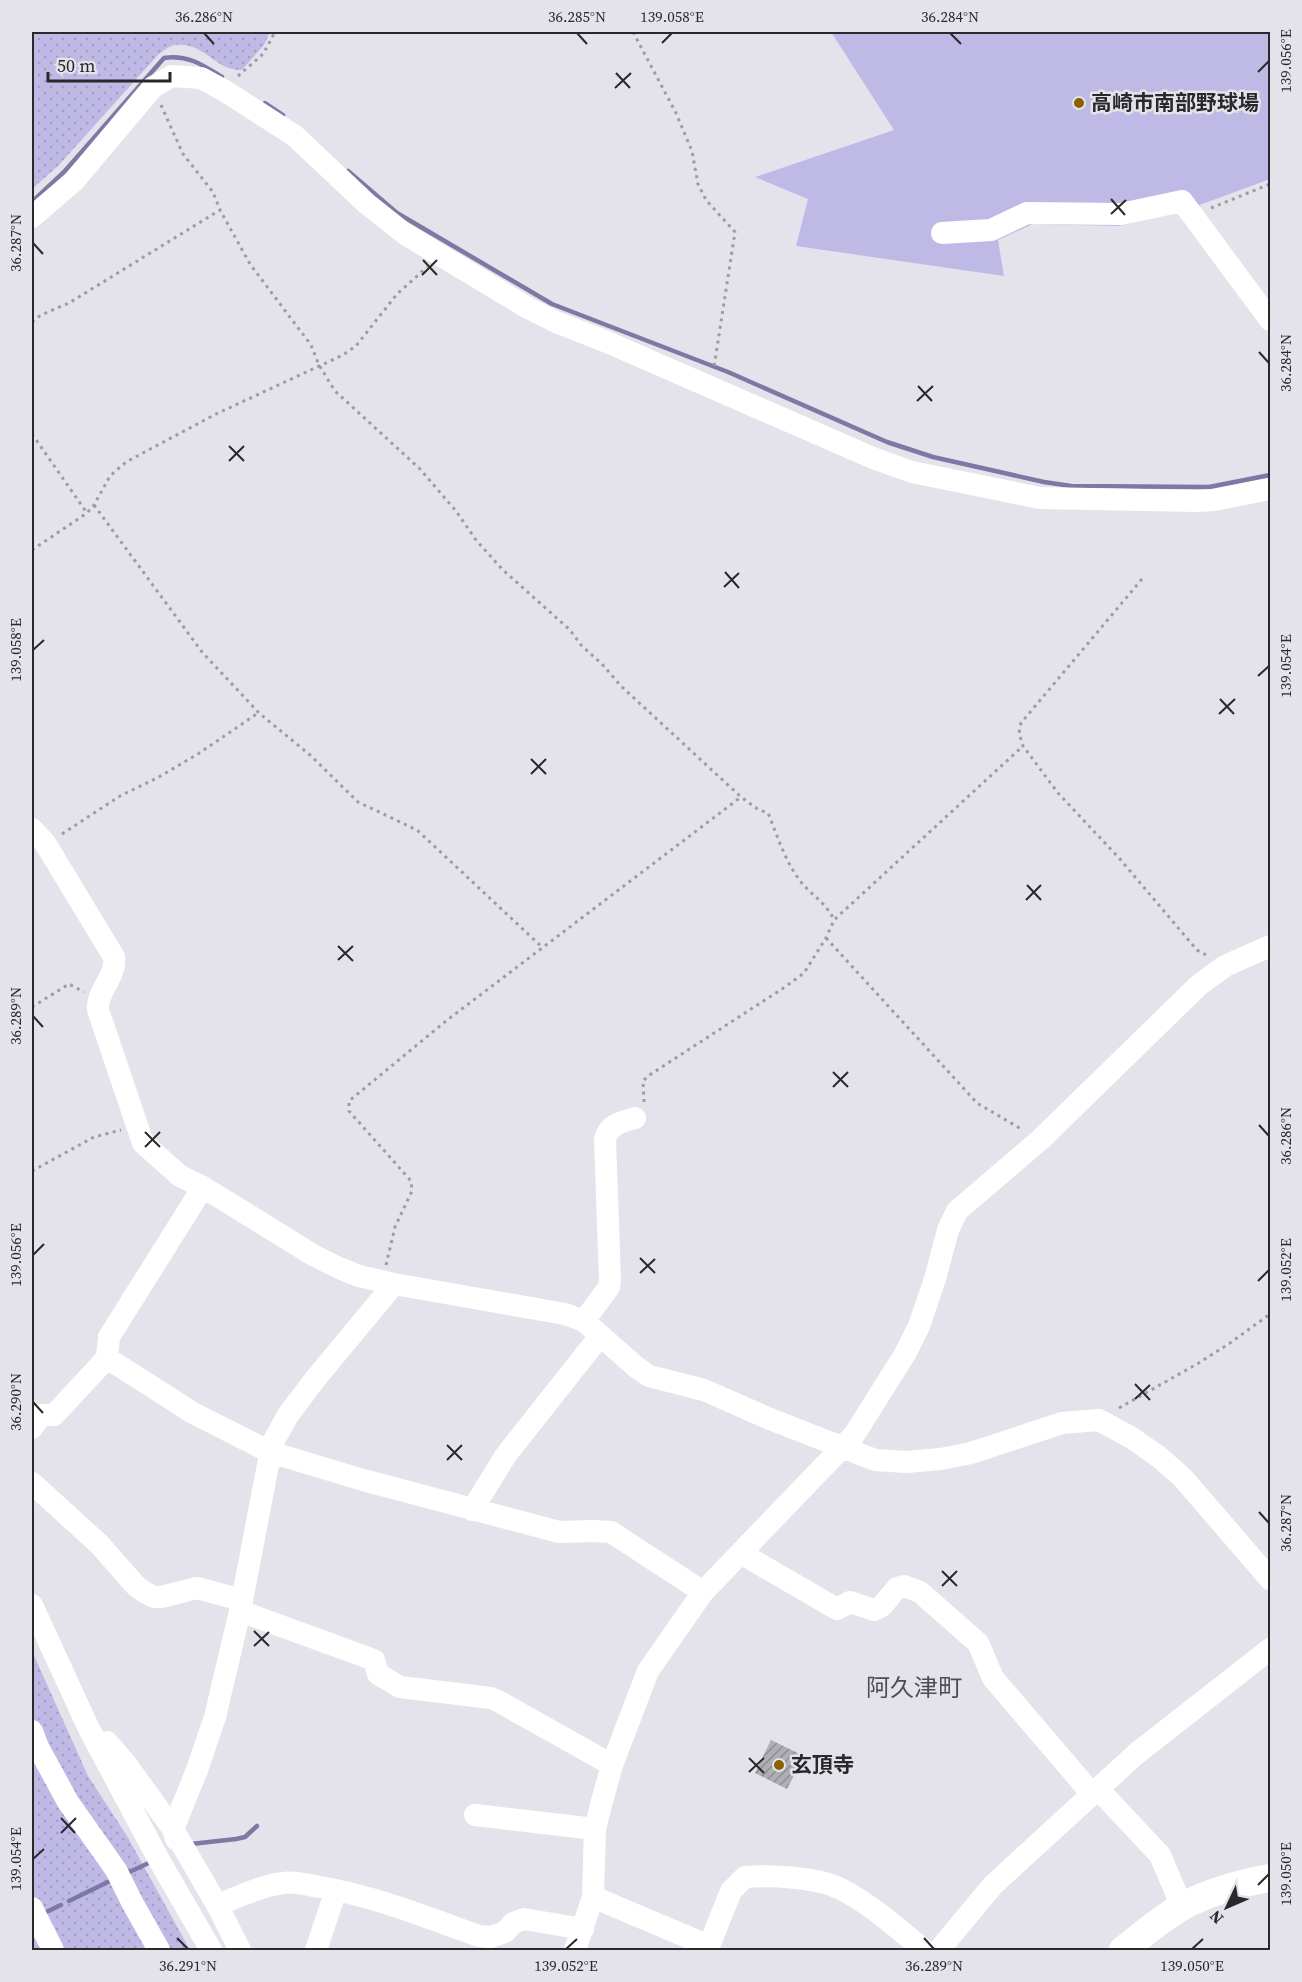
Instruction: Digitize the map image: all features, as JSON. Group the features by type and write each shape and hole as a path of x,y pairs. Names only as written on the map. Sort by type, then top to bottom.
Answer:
{"main road":[{"path":"1123,1950 1182,1907 1246,1882 1270,1878"}],"street":[{"path":"32,217 74,182 153,87 167,78 181,76 201,78 295,136 388,222 439,255 556,322 873,458 912,472 1040,498 1197,501 1270,489"},
{"path":"942,233 991,230 1027,213 1121,214 1182,201 1270,320"},
{"path":"38,836 114,957 114,970 99,999 98,1010 143,1143 180,1176 203,1187 322,1259 349,1272 387,1282 565,1314 592,1329 649,1376 704,1390 740,1407 875,1460 906,1462 971,1454 1062,1423 1099,1420 1160,1457 1182,1477 1270,1579"},
{"path":"575,1950 593,1897 595,1829 612,1764 648,1671 703,1592 854,1436 919,1326 948,1230 957,1210 1041,1140 1199,985 1225,966 1270,946"},
{"path":"472,1510 506,1455 592,1329 610,1281 605,1139 616,1124 635,1118"},
{"path":"32,1428 41,1415 54,1415 107,1358 109,1337 203,1187"},
{"path":"206,1942 190,1879 173,1829 215,1717 241,1605 272,1444 288,1415 387,1282"},
{"path":"107,1358 193,1413 270,1452 363,1480 559,1532 611,1532 703,1592"},
{"path":"32,1483 99,1544 136,1586 154,1597 197,1588 374,1659 378,1674 400,1687 498,1701 612,1764"},
{"path":"742,1554 837,1609 849,1602 874,1610 882,1606 897,1588 903,1587 920,1592 978,1643 993,1678 1095,1792 1160,1855 1182,1907"},
{"path":"32,1605 89,1729 206,1942"},
{"path":"939,1950 993,1885 1136,1754 1270,1649"},
{"path":"89,1729 103,1737 115,1750 173,1829 240,1950"},
{"path":"34,1743 68,1802 116,1870 159,1950"},
{"path":"475,1815 595,1829"},
{"path":"593,1897 709,1946 731,1891 745,1877 773,1875 839,1888 870,1906 924,1950"},
{"path":"217,1905 283,1882 336,1890 387,1903 478,1936 491,1937 505,1932 513,1923 524,1919 583,1929"},
{"path":"316,1950 336,1890"},
{"path":"32,1908 53,1950"}],"path":[{"path":"225,91 263,54 275,32"},
{"path":"633,32 676,113 692,151 698,184 706,200 735,232 711,387"},
{"path":"153,87 183,154 213,192 220,210 250,264 311,345 336,391 420,469 502,569 570,630 581,645 621,686 741,797 759,810 768,813 785,856 799,880 830,909 834,920"},
{"path":"1192,216 1270,184"},
{"path":"32,322 41,315 69,303 220,210"},
{"path":"32,550 87,513 110,476 126,462 216,414 343,355 356,346 397,294 439,255"},
{"path":"32,434 87,513"},
{"path":"93,505 202,652 258,712 310,754 358,802 417,830 543,948"},
{"path":"1142,579 1021,723 1019,733 1023,746 1058,793 1119,858 1197,950 1225,966"},
{"path":"38,836 73,828 120,796 198,754 258,712"},
{"path":"635,1118 644,1109 644,1081 648,1076 804,973 826,938 834,920 1023,746"},
{"path":"387,1282 395,1227 412,1191 411,1181 349,1111 349,1101 446,1021 741,797"},
{"path":"826,938 977,1103 1041,1140"},
{"path":"32,1006 69,984 99,999"},
{"path":"32,1171 94,1137 137,1126"},
{"path":"1099,1420 1205,1359 1270,1314"}],"shaded area":[{"path":"32,32 270,32 264,45 242,70 224,66 194,47 175,45 166,49 158,55 58,166 32,189"},
{"path":"831,32 1270,32 1270,179 1194,207 1119,226 1033,224 998,240 1004,276 796,246 808,199 755,177 894,130"},
{"path":"32,1651 88,1776 127,1836 190,1950 32,1950"}],"building":[{"name":"玄頂寺","path":"771,1740 804,1756 787,1789 755,1773"}],"waterway":[{"path":"32,202 64,172 164,58 187,59 222,77"},
{"path":"265,103 283,115"},
{"path":"348,171 397,213 552,304 728,372 887,442 933,457 1071,486 1209,487 1270,475"},
{"path":"191,1844 245,1837 257,1826"},
{"path":"125,1874 153,1861"},
{"path":"69,1901 112,1880"},
{"path":"42,1914 61,1905"}],"place":[{"name":"高崎市南部野球場","path":"1079,103"},
{"name":"玄頂寺","path":"779,1765"}],"district":[{"name":"阿久津町","path":"914,1688"}]}
